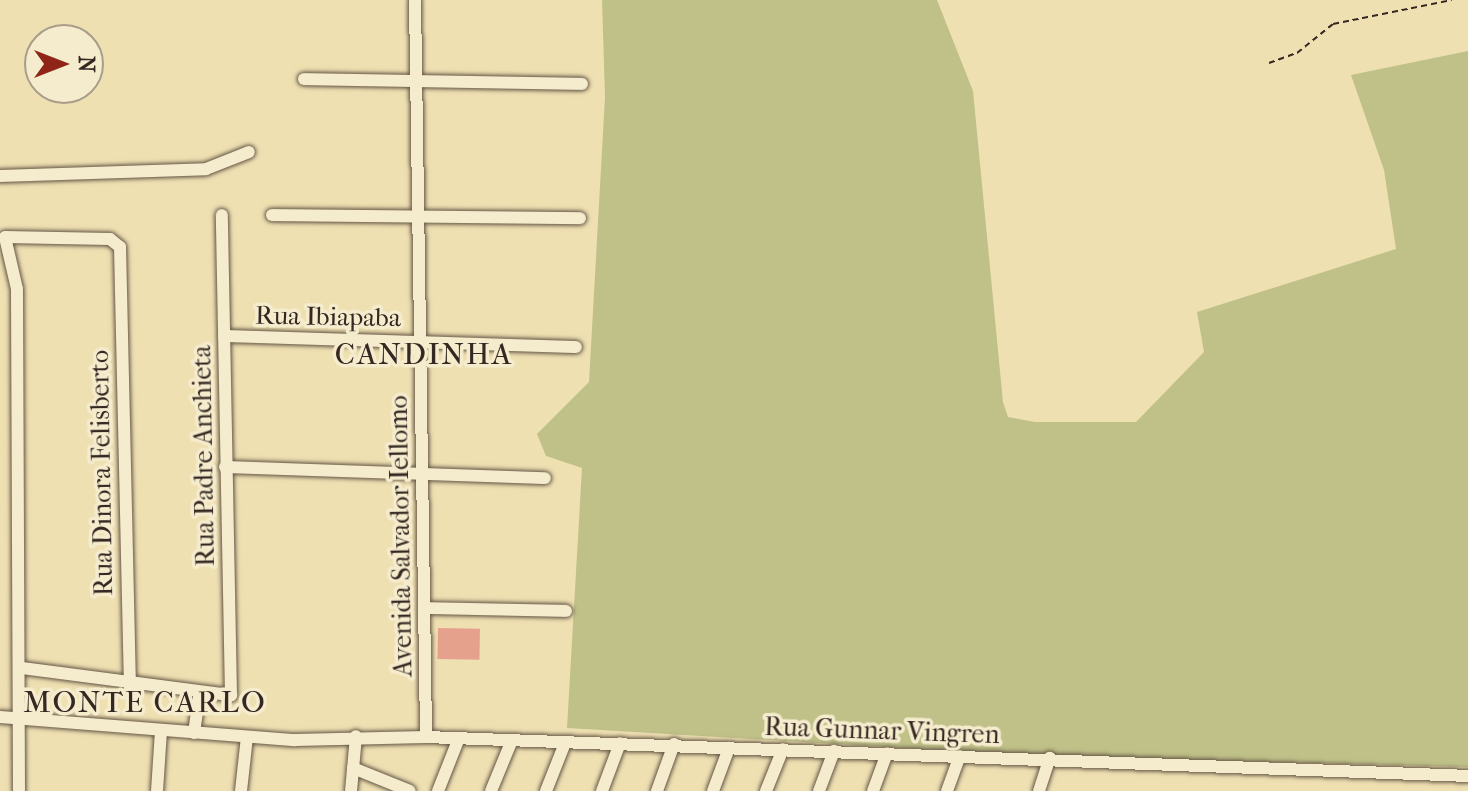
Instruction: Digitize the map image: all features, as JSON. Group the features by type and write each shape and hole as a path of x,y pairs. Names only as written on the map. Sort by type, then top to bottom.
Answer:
{"street":[{"name":"Avenida Salvador Iellomo","path":"415,0 426,737"},
{"path":"304,79 582,84"},
{"path":"0,176 206,169 249,152"},
{"path":"272,215 419,214 580,218"},
{"name":"Rua Padre Anchieta","path":"199,696 231,695 222,215"},
{"path":"3,237 17,289 22,668 19,791"},
{"name":"Rua Dinora Felisberto","path":"3,237 110,239 121,257 130,687"},
{"name":"Rua Ibiapaba","path":"224,336 576,347"},
{"path":"225,467 545,478"},
{"path":"424,608 566,611"},
{"path":"22,668 199,696 194,733"},
{"name":"Rua Gunnar Vingren","path":"0,717 295,740 356,736 674,744 1468,776"},
{"path":"157,791 161,730"},
{"path":"351,791 356,736"},
{"path":"241,791 247,737"},
{"path":"438,791 459,738"},
{"path":"491,791 512,740"},
{"path":"546,791 565,743"},
{"path":"602,791 620,743"},
{"path":"657,791 674,744"},
{"path":"713,791 729,748"},
{"path":"766,791 783,749"},
{"path":"819,791 834,751"},
{"path":"873,791 887,753"},
{"path":"947,791 960,756"},
{"path":"1039,791 1050,758"},
{"path":"353,768 410,791"},
{"path":"1442,776 1444,791"}],"path":[{"path":"1269,63 1297,53 1333,24 1452,0"}],"green space":[{"path":"602,0 937,0 973,91 1003,402 1008,417 1035,422 1136,422 1204,352 1197,312 1396,249 1384,170 1351,75 1468,51 1468,767 1039,756 567,728 582,468 546,456 537,434 589,382 605,97"}],"building":[{"path":"438,628 480,629 479,660 437,659"}],"district":[{"name":"CANDINHA","path":"424,355"},
{"name":"MONTE CARLO","path":"145,703"}]}
